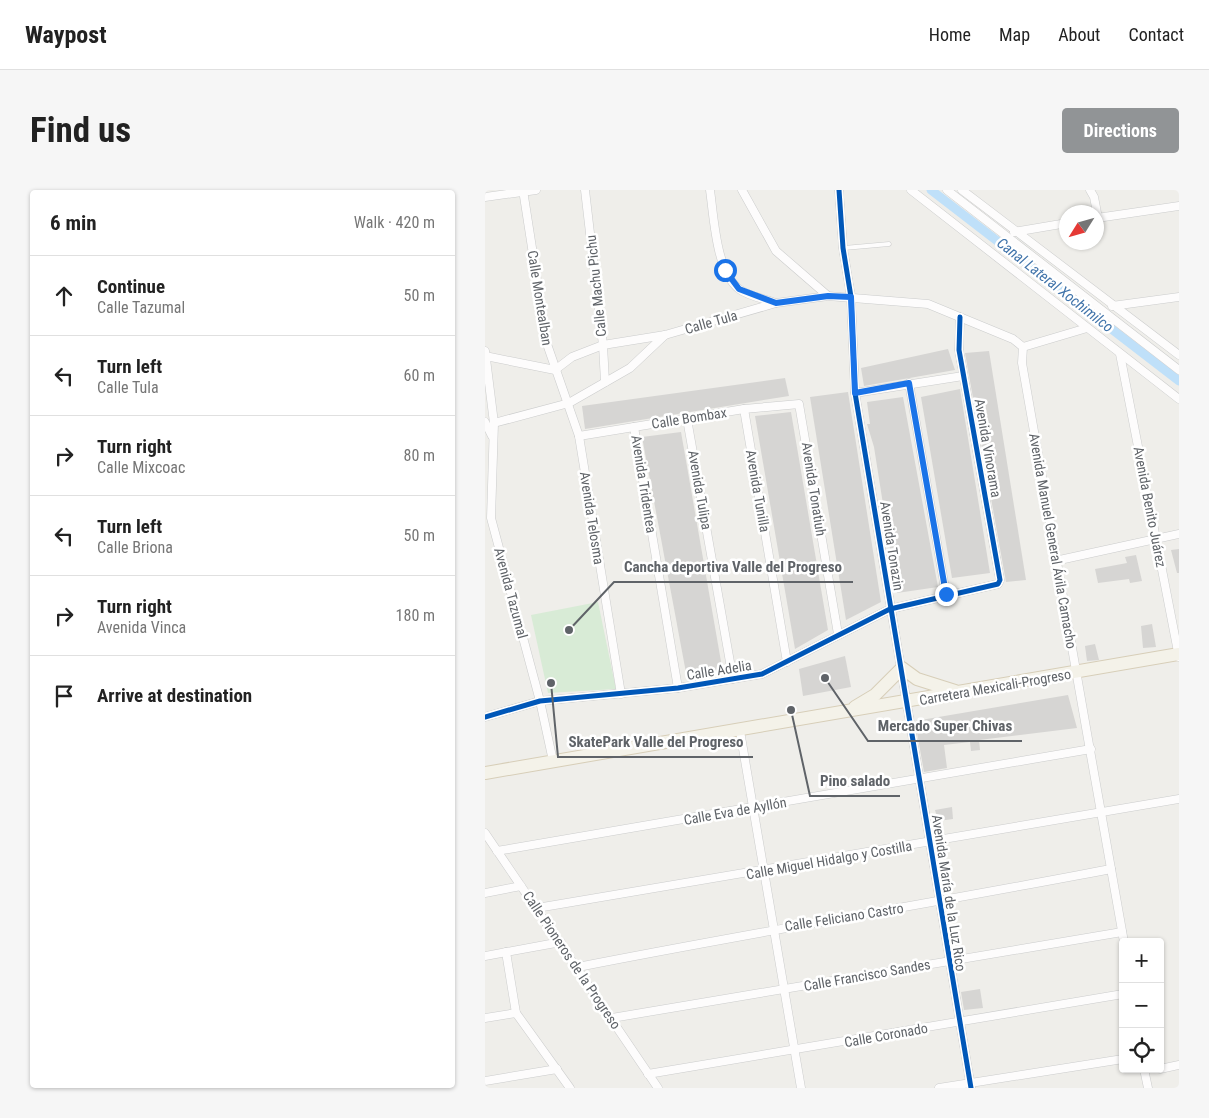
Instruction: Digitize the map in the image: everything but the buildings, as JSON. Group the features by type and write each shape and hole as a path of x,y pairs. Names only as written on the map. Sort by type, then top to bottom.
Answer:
{"main road":[{"name":"Carretera Mexicali-Progreso","path":"485,773 1179,656"},
{"path":"851,710 875,695 901,668 917,679 959,692"}],"street":[{"path":"485,197 536,190"},
{"name":"Calle Machu Pichu","path":"585,190 603,345 605,382"},
{"path":"710,190 717,238 725,270 739,289 776,303"},
{"path":"742,190 776,251 828,296"},
{"name":"Avenida Tonazin","path":"839,190 843,248 851,297 855,393 890,608 908,702"},
{"path":"911,190 1179,399"},
{"path":"947,190 1179,370"},
{"path":"962,190 1112,306 1179,355"},
{"path":"1090,190 1094,197 1095,205"},
{"name":"Calle Montealban","path":"523,191 547,344 555,370 569,403"},
{"path":"1104,217 1179,206"},
{"path":"1008,237 1015,231 1059,224"},
{"name":"Calle Tula","path":"555,370 572,357 603,345 665,335 776,303 828,296 928,304 1013,339 1023,348"},
{"path":"1102,311 1112,306 1179,297"},
{"name":"Avenida Vinorama","path":"960,317 959,350 1000,582"},
{"path":"1023,348 1087,328"},
{"path":"494,423 569,403 630,368 665,335"},
{"name":"Avenida Manuel General Ávila Camacho","path":"1023,348 1022,363 1055,561 1078,672 1123,938"},
{"name":"Avenida Benito Juárez","path":"1120,354 1179,656"},
{"path":"485,355 555,370"},
{"name":"Avenida Tazumal","path":"485,355 488,392 494,423 493,438 489,450 491,518 541,701 553,761"},
{"path":"855,393 963,376"},
{"path":"909,383 946,594"},
{"name":"Avenida Telosma","path":"569,403 579,436 621,694"},
{"name":"Calle Bombax","path":"579,436 744,409 799,404"},
{"name":"Avenida Tonatiuh","path":"799,404 838,634"},
{"name":"Avenida Tunilla","path":"744,409 787,662"},
{"name":"Avenida Tulipa","path":"687,419 733,678"},
{"path":"485,422 493,438"},
{"name":"Avenida Tridentea","path":"634,427 678,688"},
{"path":"1055,561 1179,534"},
{"name":"Calle Adelia","path":"485,716 541,701 678,688 762,674 890,608 1000,582"},
{"name":"Avenida María de la Luz Rico","path":"908,702 970,1085"},
{"path":"740,731 801,1088"},
{"name":"Calle Eva de Ayllón","path":"497,851 1091,749"},
{"name":"Calle Miguel Hidalgo y Costilla","path":"537,908 1179,799"},
{"name":"Calle Pioneros de la Progreso","path":"485,833 578,967 658,1088"},
{"name":"Calle Feliciano Castro","path":"578,967 774,929 939,902 1111,869"},
{"path":"485,892 521,886"},
{"name":"Calle Francisco Sandes","path":"612,1018 1122,932"},
{"path":"485,956 561,942"},
{"path":"506,952 516,1013 570,1088"},
{"name":"Calle Coronado","path":"648,1074 795,1051 1119,995"},
{"path":"485,1018 516,1013"},
{"path":"939,1088 970,1085 1119,1060"},
{"path":"1164,1068 1179,1066"},
{"path":"485,1082 557,1069"},
{"path":"1146,1073 1148,1088"}],"lane":[{"path":"843,248 889,244"}],"green space":[{"path":"598,602 616,689 548,693 531,615"}],"waterway":[{"name":"Canal Lateral Xochimilco","path":"931,190 1179,381"}],"cycle path":[{"path":"839,190 843,248 851,297 855,393 971,1088"},
{"path":"485,717 540,701 678,688 762,674 890,609 998,584 1000,580 959,350 960,317"}],"place":[{"name":"Cancha deportiva Valle del Progreso","path":"569,630"},
{"name":"Mercado Super Chivas","path":"825,678"},
{"name":"SkatePark Valle del Progreso","path":"551,683"},
{"name":"Pino salado","path":"791,710"}],"route":[{"path":"725,270 739,289 776,303 828,296 851,297 855,393 909,383 946,594"}]}
